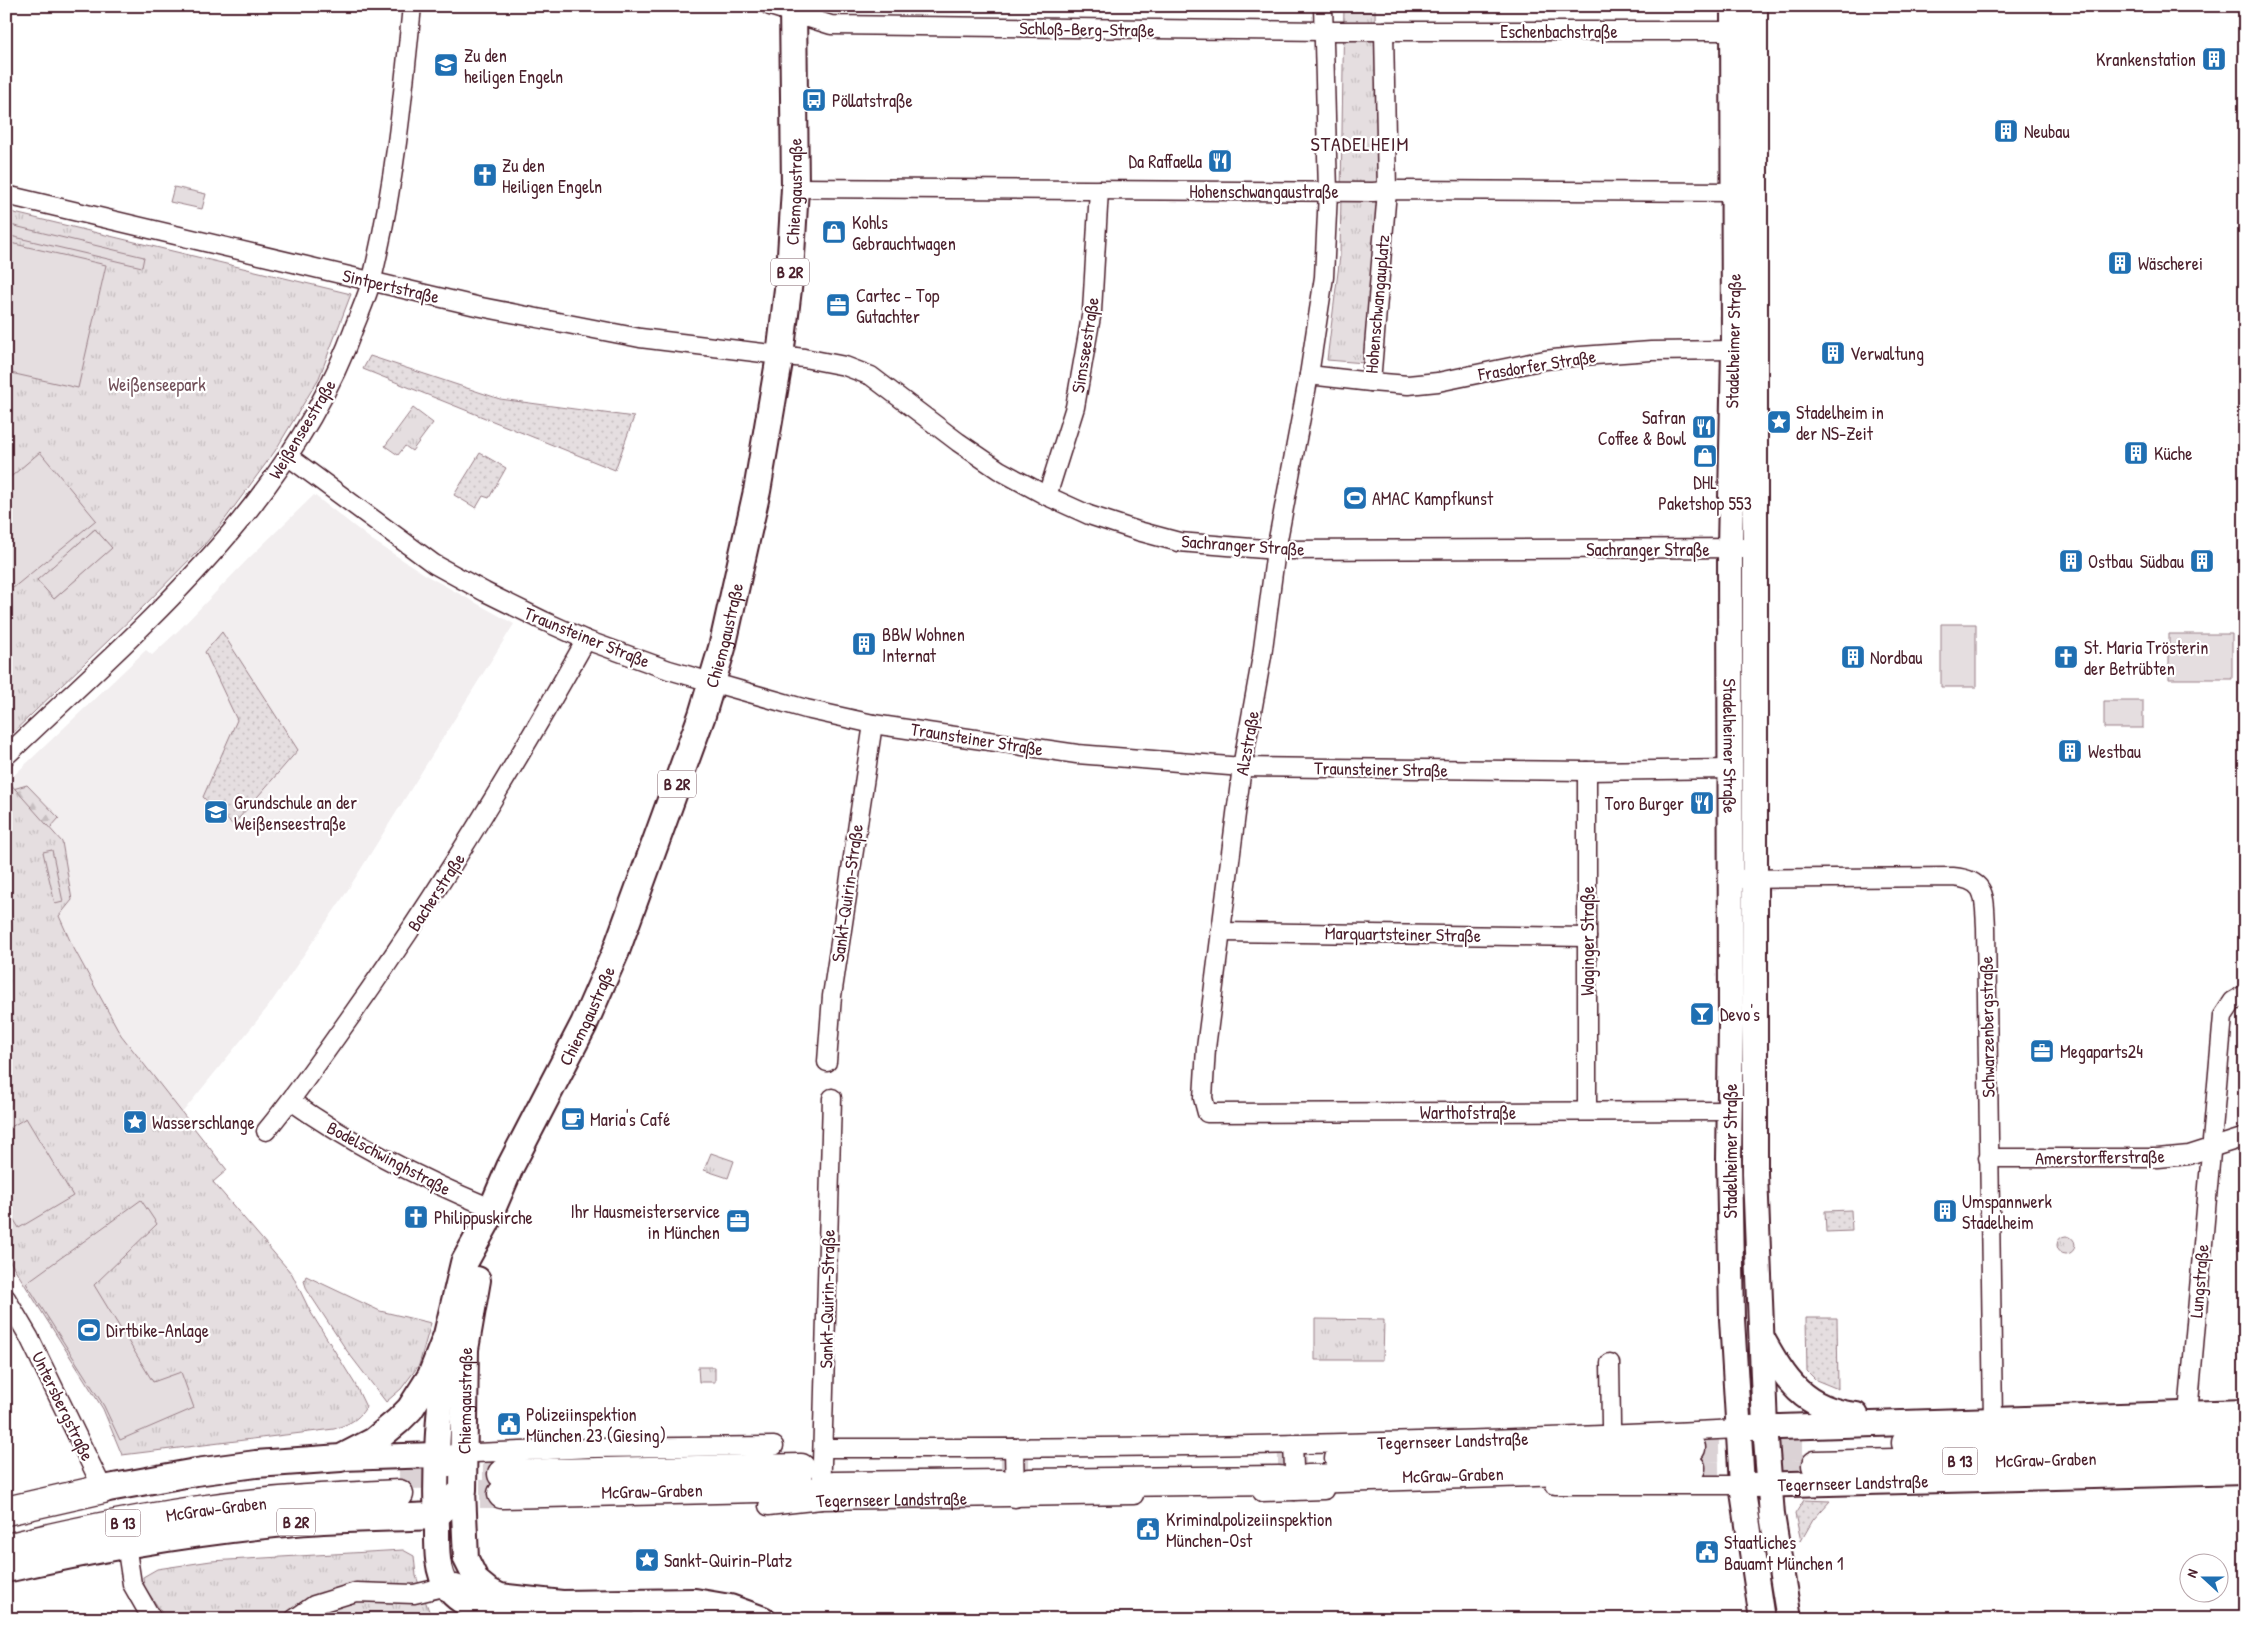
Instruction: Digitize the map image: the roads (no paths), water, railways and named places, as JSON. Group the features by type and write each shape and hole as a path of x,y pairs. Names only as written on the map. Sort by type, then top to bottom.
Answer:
{"highway":[{"name":"McGraw-Graben","path":"2245,1435 1816,1455 2245,1454"},
{"name":"McGraw-Graben","path":"502,1484 819,1476 1293,1469 1691,1458"},
{"name":"McGraw-Graben","path":"6,1529 104,1507 204,1491 309,1480 399,1485 207,1509 106,1526 6,1548"},
{"name":"B 2R","path":"6,1510 103,1489"}],"main road":[{"name":"Stadelheimer Straße","path":"1734,6 1734,350 1730,548 1732,1319 1742,1485 1762,1619"},
{"name":"Stadelheimer Straße","path":"1754,6 1755,1174 1765,1428 1772,1515 1789,1619"},
{"name":"Chiemgaustraße","path":"436,1455 447,1335 464,1263 584,1024 616,951 712,682 725,635 757,491 780,356 790,272 795,188 785,8"},
{"name":"Chiemgaustraße","path":"463,1485 465,1349 489,1215"},
{"path":"1760,1334 1786,1378 1800,1394 1812,1402 1830,1410 1847,1414 1925,1422"},
{"name":"B 2R","path":"103,1489 256,1464 341,1458 374,1441 410,1409 432,1376 447,1335"},
{"name":"Tegernseer Landstraße","path":"1738,1429 2245,1412"},
{"path":"436,1455 436,1516 441,1571 446,1586 460,1600 470,1606 486,1611 532,1612 562,1603"},
{"path":"341,1458 436,1455 452,1466 463,1485 466,1559 477,1581 500,1596 642,1610 713,1604 740,1610 763,1619"},
{"name":"Tegernseer Landstraße","path":"1742,1485 2245,1472"},
{"path":"436,1516 463,1485"},
{"name":"B 2R","path":"6,1569 126,1544 297,1522 436,1516"}],"street":[{"name":"Weißenseestraße","path":"6,756 195,575 289,457 323,400 348,344 371,281 395,169 412,6"},
{"path":"1309,375 1324,277 1328,192 1323,6"},
{"name":"Schloß-Berg-Straße","path":"785,8 831,25 1324,31"},
{"path":"1324,31 1384,31"},
{"name":"Eschenbachstraße","path":"1384,31 1733,31"},
{"name":"Hohenschwangauplatz","path":"1309,375 1371,382 1387,191 1384,31"},
{"name":"Hohenschwangaustraße","path":"795,188 1328,192 1734,192"},
{"name":"Simsseestraße","path":"1048,496 1075,407 1092,310 1099,190"},
{"name":"Sintpertstraße","path":"6,195 476,306 630,336 780,356"},
{"name":"Frasdorfer Straße","path":"1371,382 1408,385 1438,382 1545,360 1581,356 1651,351 1734,350"},
{"name":"Sachranger Straße","path":"780,356 830,363 872,376 991,464 1048,496 1090,515 1179,542 1276,550 1755,548"},
{"name":"Alzstraße","path":"1207,1113 1203,1098 1206,1048 1242,767 1262,656 1276,550 1309,375"},
{"name":"Traunsteiner Straße","path":"289,457 434,564 485,592 586,640 712,682 806,709 873,724 1077,754 1242,767 1587,771 1731,769"},
{"name":"Bacherstraße","path":"266,1131 291,1101 404,942 440,887 509,776 586,640"},
{"name":"Sankt-Quirin-Straße","path":"827,1062 832,996 857,819 873,724"},
{"name":"Waginger Straße","path":"1587,771 1587,1111"},
{"name":"Schwarzenbergstraße","path":"1730,879 1953,876 1965,878 1980,887 1984,895 1986,927 1992,1421"},
{"name":"Marquartsteiner Straße","path":"1220,932 1587,937"},
{"path":"2211,1148 2223,1016 2233,1001 2245,994"},
{"name":"Sankt-Quirin-Straße","path":"819,1476 832,1098"},
{"name":"Bodelschwinghstraße","path":"291,1101 331,1129 489,1215"},
{"name":"Warthofstraße","path":"1207,1113 1730,1111"},
{"name":"Amerstorfferstraße","path":"1988,1158 2158,1158 2189,1154 2245,1137"},
{"name":"Lungstraße","path":"2188,1414 2211,1148"},
{"name":"Untersbergstraße","path":"6,1298 29,1338 103,1489"},
{"path":"1610,1363 1612,1459"},
{"name":"Tegernseer Landstraße","path":"768,1506 819,1476 1293,1469 1612,1459 1738,1429"},
{"path":"436,1455 593,1448 774,1446"},
{"name":"Tegernseer Landstraße","path":"1612,1459 1656,1486 1742,1485"},
{"path":"126,1544 132,1584 152,1619"},
{"path":"294,1619 314,1605 356,1592 414,1594 456,1584 485,1596 500,1596"}],"tunnel":[{"path":"1691,1448 1816,1446"},
{"path":"1278,1461 1307,1460"},
{"path":"1001,1464 1030,1464"},
{"path":"1691,1468 1816,1465"},
{"path":"399,1475 502,1474"},
{"path":"438,1494 502,1494"}],"place":[{"name":"Krankenstation","path":"2214,59"},
{"name":"Zu den heiligen Engeln","path":"446,65"},
{"name":"Pöllatstraße","path":"814,100"},
{"name":"Neubau","path":"2006,131"},
{"name":"Da Raffaella","path":"1220,161"},
{"name":"Zu den Heiligen Engeln","path":"485,175"},
{"name":"Kohls Gebrauchtwagen","path":"834,232"},
{"name":"Wäscherei","path":"2120,263"},
{"name":"Cartec – Top Gutachter","path":"838,305"},
{"name":"Verwaltung","path":"1833,353"},
{"name":"Stadelheim in der NS-Zeit","path":"1779,422"},
{"name":"Safran Coffee & Bowl","path":"1704,427"},
{"name":"Küche","path":"2136,453"},
{"name":"DHL Paketshop 553","path":"1705,456"},
{"name":"AMAC Kampfkunst","path":"1355,498"},
{"name":"Ostbau","path":"2071,561"},
{"name":"Südbau","path":"2202,561"},
{"name":"BBW Wohnen Internat","path":"864,644"},
{"name":"Nordbau","path":"1853,657"},
{"name":"St. Maria Trösterin der Betrübten","path":"2066,657"},
{"name":"Westbau","path":"2070,751"},
{"name":"Toro Burger","path":"1702,803"},
{"name":"Grundschule an der Weißenseestraße","path":"216,812"},
{"name":"Devo's","path":"1702,1014"},
{"name":"Megaparts24","path":"2042,1051"},
{"name":"Maria's Café","path":"573,1119"},
{"name":"Wasserschlange","path":"135,1122"},
{"name":"Umspannwerk Stadelheim","path":"1945,1211"},
{"name":"Philippuskirche","path":"416,1217"},
{"name":"Ihr Hausmeisterservice in München","path":"738,1221"},
{"name":"Dirtbike-Anlage","path":"89,1330"},
{"name":"Polizeiinspektion München 23 (Giesing)","path":"509,1424"},
{"name":"Kriminalpolizeiinspektion München-Ost","path":"1148,1529"},
{"name":"Staatliches Bauamt München 1","path":"1707,1552"},
{"name":"Sankt-Quirin-Platz","path":"647,1560"}],"district":[{"name":"STADELHEIM","path":"1360,143"}],"park label":[{"name":"Weißenseepark","path":"157,384"}]}
